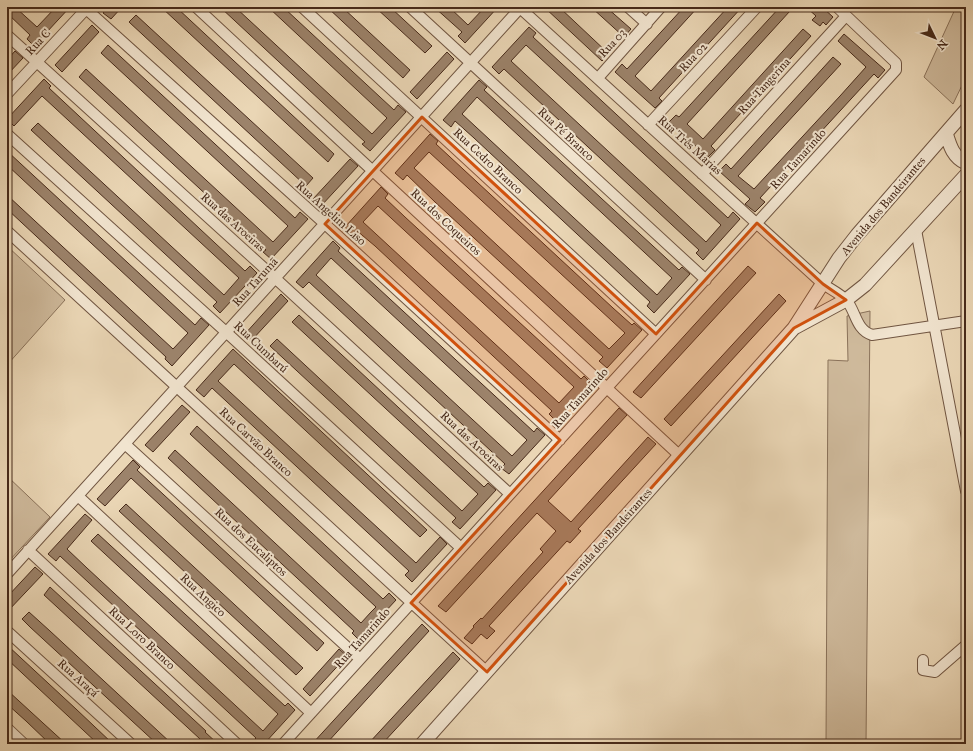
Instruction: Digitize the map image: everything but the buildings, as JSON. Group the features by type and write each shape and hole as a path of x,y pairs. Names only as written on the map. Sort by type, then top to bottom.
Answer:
{"street":[{"name":"Rua dos Coqueiros","path":"196,7 679,455"},
{"name":"Rua Cedro Branco","path":"302,7 656,334"},
{"name":"Rua Pé Branco","path":"410,7 706,280"},
{"name":"Rua Tarumã","path":"7,574 471,63 520,7"},
{"name":"Rua Três Marias","path":"520,7 823,284 846,300"},
{"path":"628,7 647,24"},
{"name":"Rua 03","path":"598,78 661,7"},
{"name":"Rua 02","path":"648,125 757,7"},
{"path":"837,7 846,16"},
{"name":"Rua C","path":"7,94 86,8"},
{"name":"Rua Angelim Liso","path":"86,8 325,224 560,440"},
{"name":"Rua Tamarindo","path":"283,744 896,70 896,63 846,16"},
{"name":"Rua Tangerina","path":"702,174 846,16"},
{"name":"Rua das Aroeiras","path":"7,35 510,494"},
{"name":"Avenida dos Bandeirantes","path":"422,744 794,328 839,258 857,235 966,110"},
{"path":"946,133 952,150 958,160 966,163"},
{"name":"Rua Cumbarú","path":"7,134 226,332 461,548"},
{"name":"Avenida dos Bandeirantes","path":"794,328 846,300 865,285 966,175"},
{"path":"916,230 966,491"},
{"name":"Rua Carvão Branco","path":"7,231 487,672"},
{"path":"846,300 865,333 872,335 966,321"},
{"name":"Rua dos Eucaliptos","path":"125,444 360,659"},
{"name":"Rua Angico","path":"78,496 311,713"},
{"name":"Rua Loro Branco","path":"28,550 237,744"},
{"name":"Rua Araçá","path":"7,631 131,744"},
{"path":"923,660 923,670 935,672 966,645"},
{"path":"7,728 24,744"}],"highlighted area":[{"path":"422,117 656,334 757,223 823,284 846,300 794,328 487,672 411,603 560,440 325,224"}],"shaded area":[{"path":"956,7 966,7 966,77 953,104 924,77"},
{"path":"7,246 65,300 7,365"},
{"path":"870,311 866,744 826,744 828,360 848,361 847,316"},
{"path":"7,476 50,517 7,563"}]}
